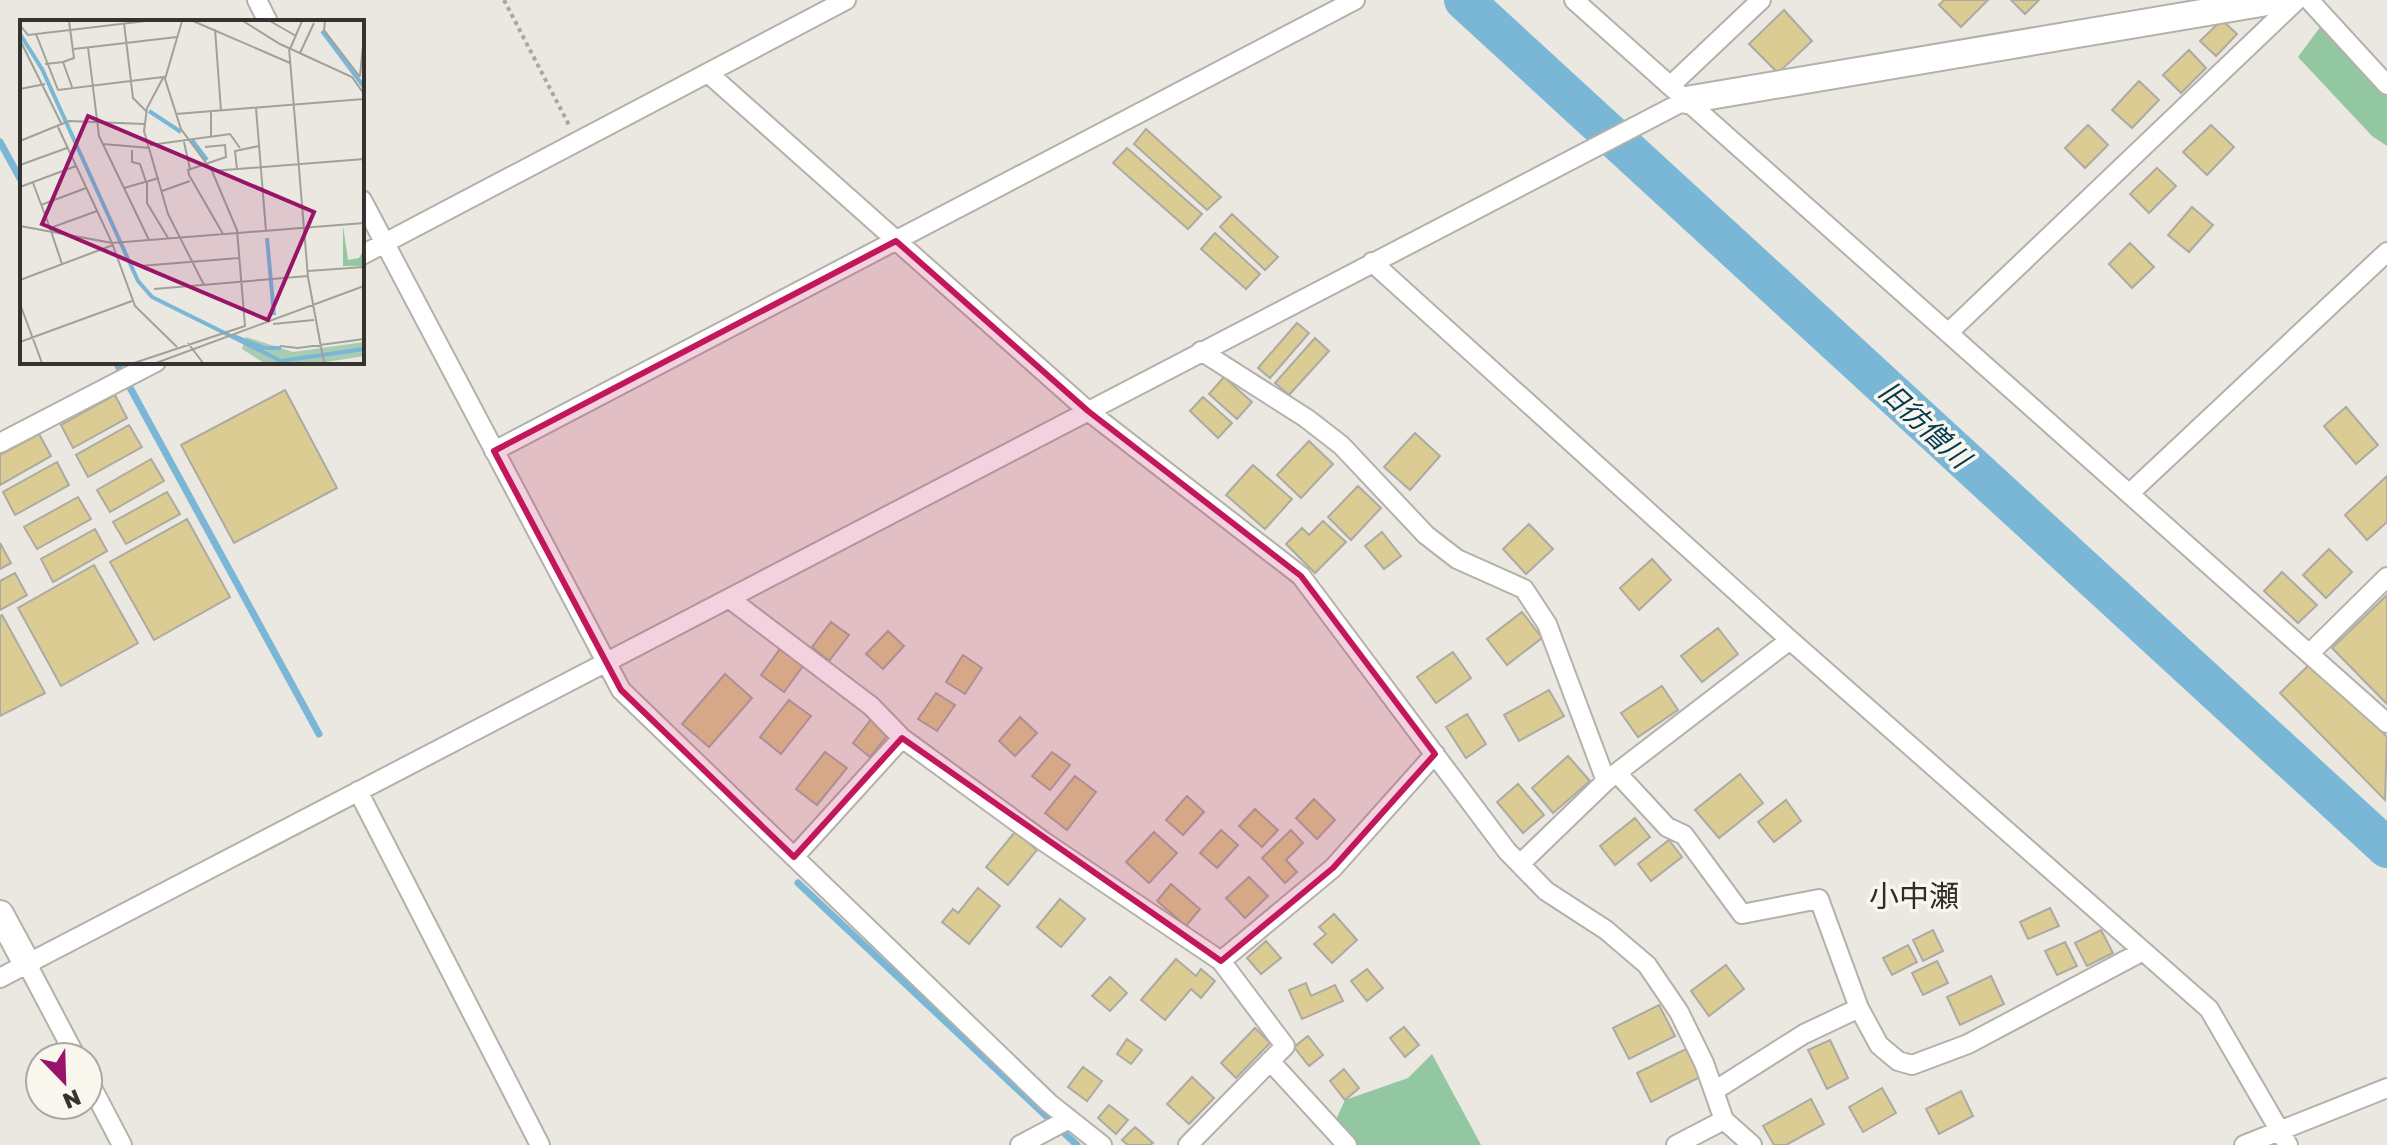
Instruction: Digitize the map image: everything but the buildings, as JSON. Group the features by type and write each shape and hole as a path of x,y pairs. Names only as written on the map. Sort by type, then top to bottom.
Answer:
{"street":[{"path":"257,0 267,20"},
{"path":"364,254 846,0"},
{"path":"494,451 1355,0"},
{"path":"1574,0 2311,652 2387,723"},
{"path":"0,978 607,664 1372,262 1678,93 1761,0"},
{"path":"1678,93 2279,0"},
{"path":"1948,333 2297,0"},
{"path":"2309,0 2387,85"},
{"path":"708,73 1088,411 1301,576 1520,864 1546,891 1606,930 1647,965 1679,1012 1724,1120 1752,1145"},
{"path":"364,204 621,690 1069,1119 1102,1145"},
{"path":"2131,492 2387,252"},
{"path":"1372,262 1790,640 2209,1009 2284,1138"},
{"path":"1201,351 1306,418 1341,445 1426,535 1457,559 1524,589 1547,624 1611,777 1667,827 1684,835 1742,914 1819,899 1859,1008 1879,1045 1898,1061 1912,1065 1968,1044 2143,951"},
{"path":"0,443 152,364"},
{"path":"2311,652 2387,577"},
{"path":"730,599 871,706 902,738 1043,841 1221,961 1285,1046 1188,1145"},
{"path":"1520,864 1611,777 1790,640"},
{"path":"794,857 902,738"},
{"path":"1221,961 1333,868 1435,754"},
{"path":"358,791 540,1145"},
{"path":"0,914 68,1041"},
{"path":"1714,1091 1804,1034 1859,1008"},
{"path":"1270,1061 1347,1145"},
{"path":"2244,1145 2284,1138 2387,1088"},
{"path":"104,1111 122,1145"},
{"path":"1020,1145 1069,1119"},
{"path":"1676,1145 1724,1120"}],"path":[{"path":"504,0 577,142"}],"highlighted area":[{"path":"896,241 1088,411 1301,576 1435,754 1333,868 1221,961 902,738 794,857 621,690 494,451"}],"green space":[{"path":"2326,19 2387,85 2387,146 2372,136 2298,57"},
{"path":"1432,1054 1481,1145 1343,1145 1332,1128 1345,1100 1408,1078"}],"waterway":[{"name":"旧彷僧川","path":"1464,0 2387,848"},
{"path":"0,142 20,178"},
{"path":"117,364 319,734"},
{"path":"798,883 1077,1145"}],"district":[{"name":"小中瀬","path":"1914,896"}]}
